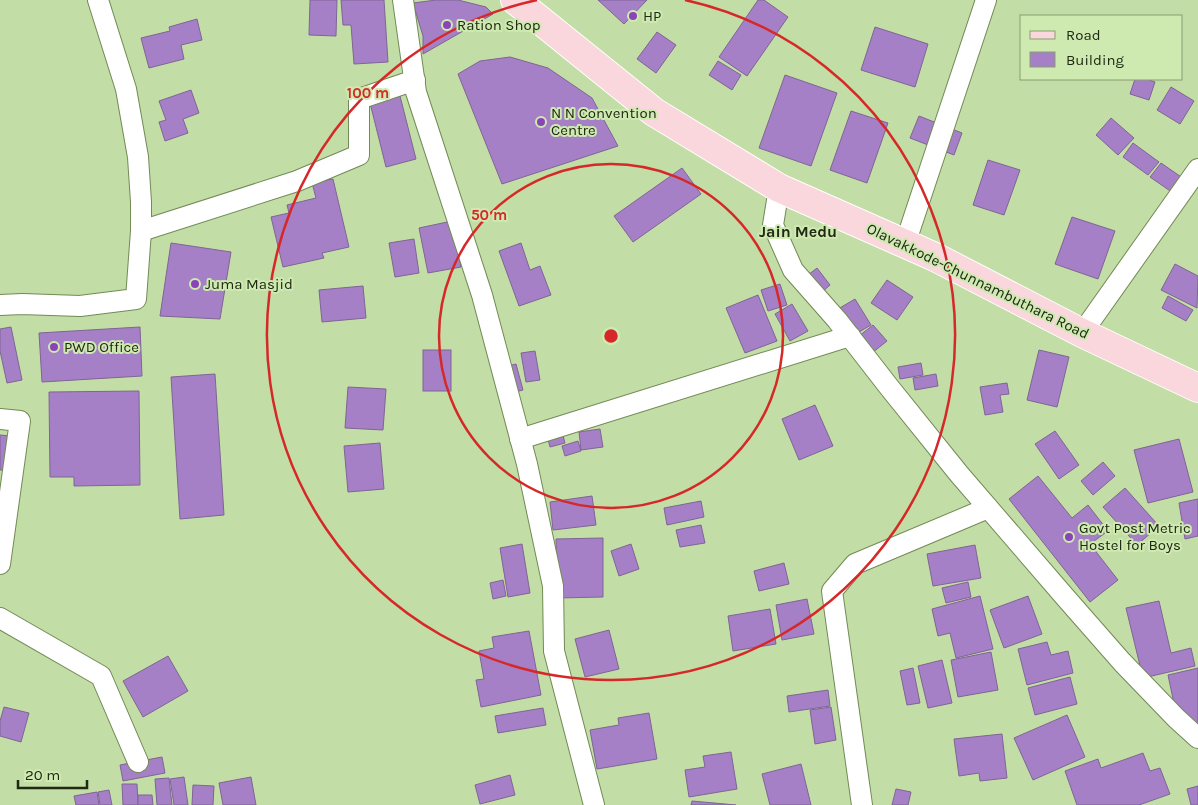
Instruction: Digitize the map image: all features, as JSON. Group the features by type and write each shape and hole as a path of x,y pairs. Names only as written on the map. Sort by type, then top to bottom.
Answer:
{"main road":[{"name":"Olavakkode-Chunnambuthara Road","path":"514,0 654,112 779,188 935,257 1082,333 1198,388"}],"street":[{"path":"0,305 80,306 136,299 142,202 138,157 126,89 98,0"},
{"path":"403,0 416,92 482,295 520,439 552,586 554,651 594,805"},
{"path":"905,244 986,0"},
{"path":"141,232 297,181 359,155 359,99 415,80"},
{"path":"1082,333 1198,169"},
{"path":"779,188 773,225 793,270 837,320 900,402 988,508 1122,662 1198,738"},
{"path":"520,439 850,336"},
{"path":"0,419 20,421 0,564"},
{"path":"862,805 832,591 855,564 988,508"},
{"path":"0,618 101,676 138,762"}],"building":[{"path":"310,0 337,0 336,36 309,35"},
{"path":"341,0 384,0 388,62 354,64 351,25 343,25"},
{"name":"Ration Shop","path":"458,0 486,7 493,14 423,54 423,36 413,3"},
{"path":"598,0 647,0 624,24"},
{"path":"758,0 764,0 788,17 747,76 719,57"},
{"path":"197,19 202,40 181,45 184,59 149,68 141,38 170,31 169,27"},
{"path":"875,27 928,44 915,87 861,70"},
{"path":"657,32 676,45 656,73 637,59"},
{"name":"N N Convention Centre","path":"510,57 548,68 592,98 618,146 502,184 458,74 480,61"},
{"path":"718,61 741,75 732,90 709,75"},
{"path":"785,75 837,93 811,166 759,148"},
{"path":"1135,80 1155,82 1149,100 1130,94"},
{"path":"1171,87 1194,101 1180,124 1157,110"},
{"path":"191,90 199,113 183,119 188,133 165,141 159,122 166,120 159,101"},
{"path":"399,92 416,159 386,167 369,99"},
{"path":"851,111 888,123 867,183 830,170"},
{"path":"919,116 962,133 954,155 910,138"},
{"path":"1111,118 1134,138 1118,155 1096,135"},
{"path":"1133,143 1159,162 1148,175 1123,157"},
{"path":"988,160 1020,170 1004,215 973,205"},
{"path":"1161,163 1187,181 1176,195 1150,177"},
{"path":"682,168 701,194 633,242 614,216"},
{"path":"333,179 349,247 322,253 324,258 283,267 271,217 289,213 287,205 316,198 312,183"},
{"path":"1072,217 1115,231 1098,279 1055,264"},
{"path":"452,221 461,267 428,273 419,228"},
{"path":"414,239 419,273 395,277 389,243"},
{"name":"Juma Masjid","path":"171,243 231,252 220,319 160,316"},
{"path":"521,243 530,270 540,266 551,295 519,306 499,251"},
{"path":"1175,264 1198,276 1197,308 1161,290"},
{"path":"817,268 830,285 822,292 808,275"},
{"path":"887,280 913,297 897,320 871,303"},
{"path":"780,284 787,305 768,311 761,290"},
{"path":"363,286 366,318 322,322 319,290"},
{"path":"758,295 777,341 745,353 726,308"},
{"path":"1168,296 1193,310 1186,321 1162,308"},
{"path":"855,299 871,325 854,335 838,309"},
{"path":"792,304 808,331 790,341 775,314"},
{"path":"873,325 887,341 872,353 859,336"},
{"path":"11,327 22,380 7,383 0,351 0,329"},
{"path":"140,327 142,376 42,382 39,333"},
{"path":"423,350 451,350 451,391 423,391"},
{"path":"1039,350 1069,357 1057,407 1027,400"},
{"path":"535,351 540,380 526,382 521,353"},
{"path":"921,363 923,375 900,379 898,367"},
{"path":"516,364 523,390 503,395 496,369"},
{"path":"215,374 224,515 180,519 171,377"},
{"path":"936,374 938,386 915,390 913,378"},
{"path":"1007,383 1009,394 1000,395 1003,412 985,415 980,387"},
{"path":"348,387 386,389 383,430 345,428"},
{"path":"139,391 140,485 74,486 74,477 50,477 49,392"},
{"path":"815,405 833,446 799,460 782,419"},
{"path":"561,428 565,443 550,447 546,432"},
{"path":"600,429 603,447 581,450 579,432"},
{"path":"1055,431 1079,465 1059,479 1035,444"},
{"path":"0,435 11,436 8,470 0,470"},
{"path":"1179,439 1193,492 1148,503 1134,450"},
{"path":"578,441 581,451 565,456 562,446"},
{"path":"380,443 384,489 348,492 344,446"},
{"path":"1103,462 1115,476 1093,495 1081,481"},
{"name":"Govt Post Metric Hostel for Boys","path":"1038,476 1072,518 1088,505 1108,531 1090,544 1118,580 1090,602 1009,499"},
{"path":"1125,488 1159,526 1137,545 1103,507"},
{"path":"592,496 596,525 553,530 550,502"},
{"path":"1198,499 1198,536 1185,539 1179,503"},
{"path":"701,501 704,517 667,525 664,508"},
{"path":"701,525 705,543 680,547 676,530"},
{"path":"603,538 603,597 557,598 556,539"},
{"path":"522,544 530,593 508,597 500,548"},
{"path":"631,544 639,569 619,576 611,551"},
{"path":"975,545 981,578 933,586 927,554"},
{"path":"784,563 789,584 759,591 754,571"},
{"path":"503,580 506,596 493,599 490,583"},
{"path":"968,582 971,597 946,603 942,588"},
{"path":"980,596 993,649 956,658 950,633 938,636 932,609"},
{"path":"1028,596 1042,634 1004,648 990,610"},
{"path":"807,599 814,634 782,640 776,605"},
{"path":"1159,601 1171,653 1191,648 1195,666 1143,678 1126,608"},
{"path":"770,609 776,644 733,651 728,616"},
{"path":"609,630 619,669 585,677 575,639"},
{"path":"529,631 541,695 481,707 476,680 484,679 479,651 494,648 492,637"},
{"path":"1047,642 1051,655 1068,651 1073,673 1027,685 1018,649"},
{"path":"991,652 998,690 958,697 951,660"},
{"path":"168,656 188,691 143,717 123,681"},
{"path":"942,660 952,703 928,708 918,666"},
{"path":"913,668 920,703 907,705 900,671"},
{"path":"1198,668 1198,728 1180,732 1168,675"},
{"path":"1070,677 1077,704 1035,715 1028,688"},
{"path":"828,690 830,706 789,712 787,696"},
{"path":"4,707 29,713 21,742 0,736 0,721"},
{"path":"831,707 836,740 815,744 810,710"},
{"path":"543,708 546,725 498,733 495,716"},
{"path":"649,713 657,759 597,769 590,730 619,725 618,718"},
{"path":"1067,715 1085,757 1033,780 1014,738"},
{"path":"1002,734 1007,778 980,781 979,773 959,776 954,739"},
{"path":"731,752 737,789 689,797 685,770 705,767 703,756"},
{"path":"1143,753 1150,771 1160,768 1170,794 1139,805 1077,805 1065,771 1098,759 1101,768"},
{"path":"162,757 165,773 123,781 120,765"},
{"path":"801,764 811,805 770,805 762,774"},
{"path":"510,775 515,795 480,804 475,785"},
{"path":"184,777 188,805 174,805 170,779"},
{"path":"251,777 256,805 223,805 219,783"},
{"path":"169,778 172,805 157,805 155,779"},
{"path":"122,784 137,784 138,805 123,805"},
{"path":"193,785 214,786 213,805 192,805"},
{"path":"1198,786 1198,805 1191,805 1187,789"},
{"path":"896,789 911,792 908,805 892,805"},
{"path":"109,790 112,805 100,805 98,792"},
{"path":"97,792 99,805 76,805 74,796"},
{"path":"138,795 152,795 153,805 138,805"},
{"path":"692,801 736,805 691,805"}],"place":[{"name":"HP","path":"633,16"},
{"name":"Ration Shop","path":"447,25"},
{"name":"N N Convention Centre","path":"541,122"},
{"name":"Juma Masjid","path":"195,284"},
{"name":"PWD Office","path":"54,347"},
{"name":"Govt Post Metric Hostel for Boys","path":"1069,537"}],"district":[{"name":"Jain Medu","path":"798,231"}]}
